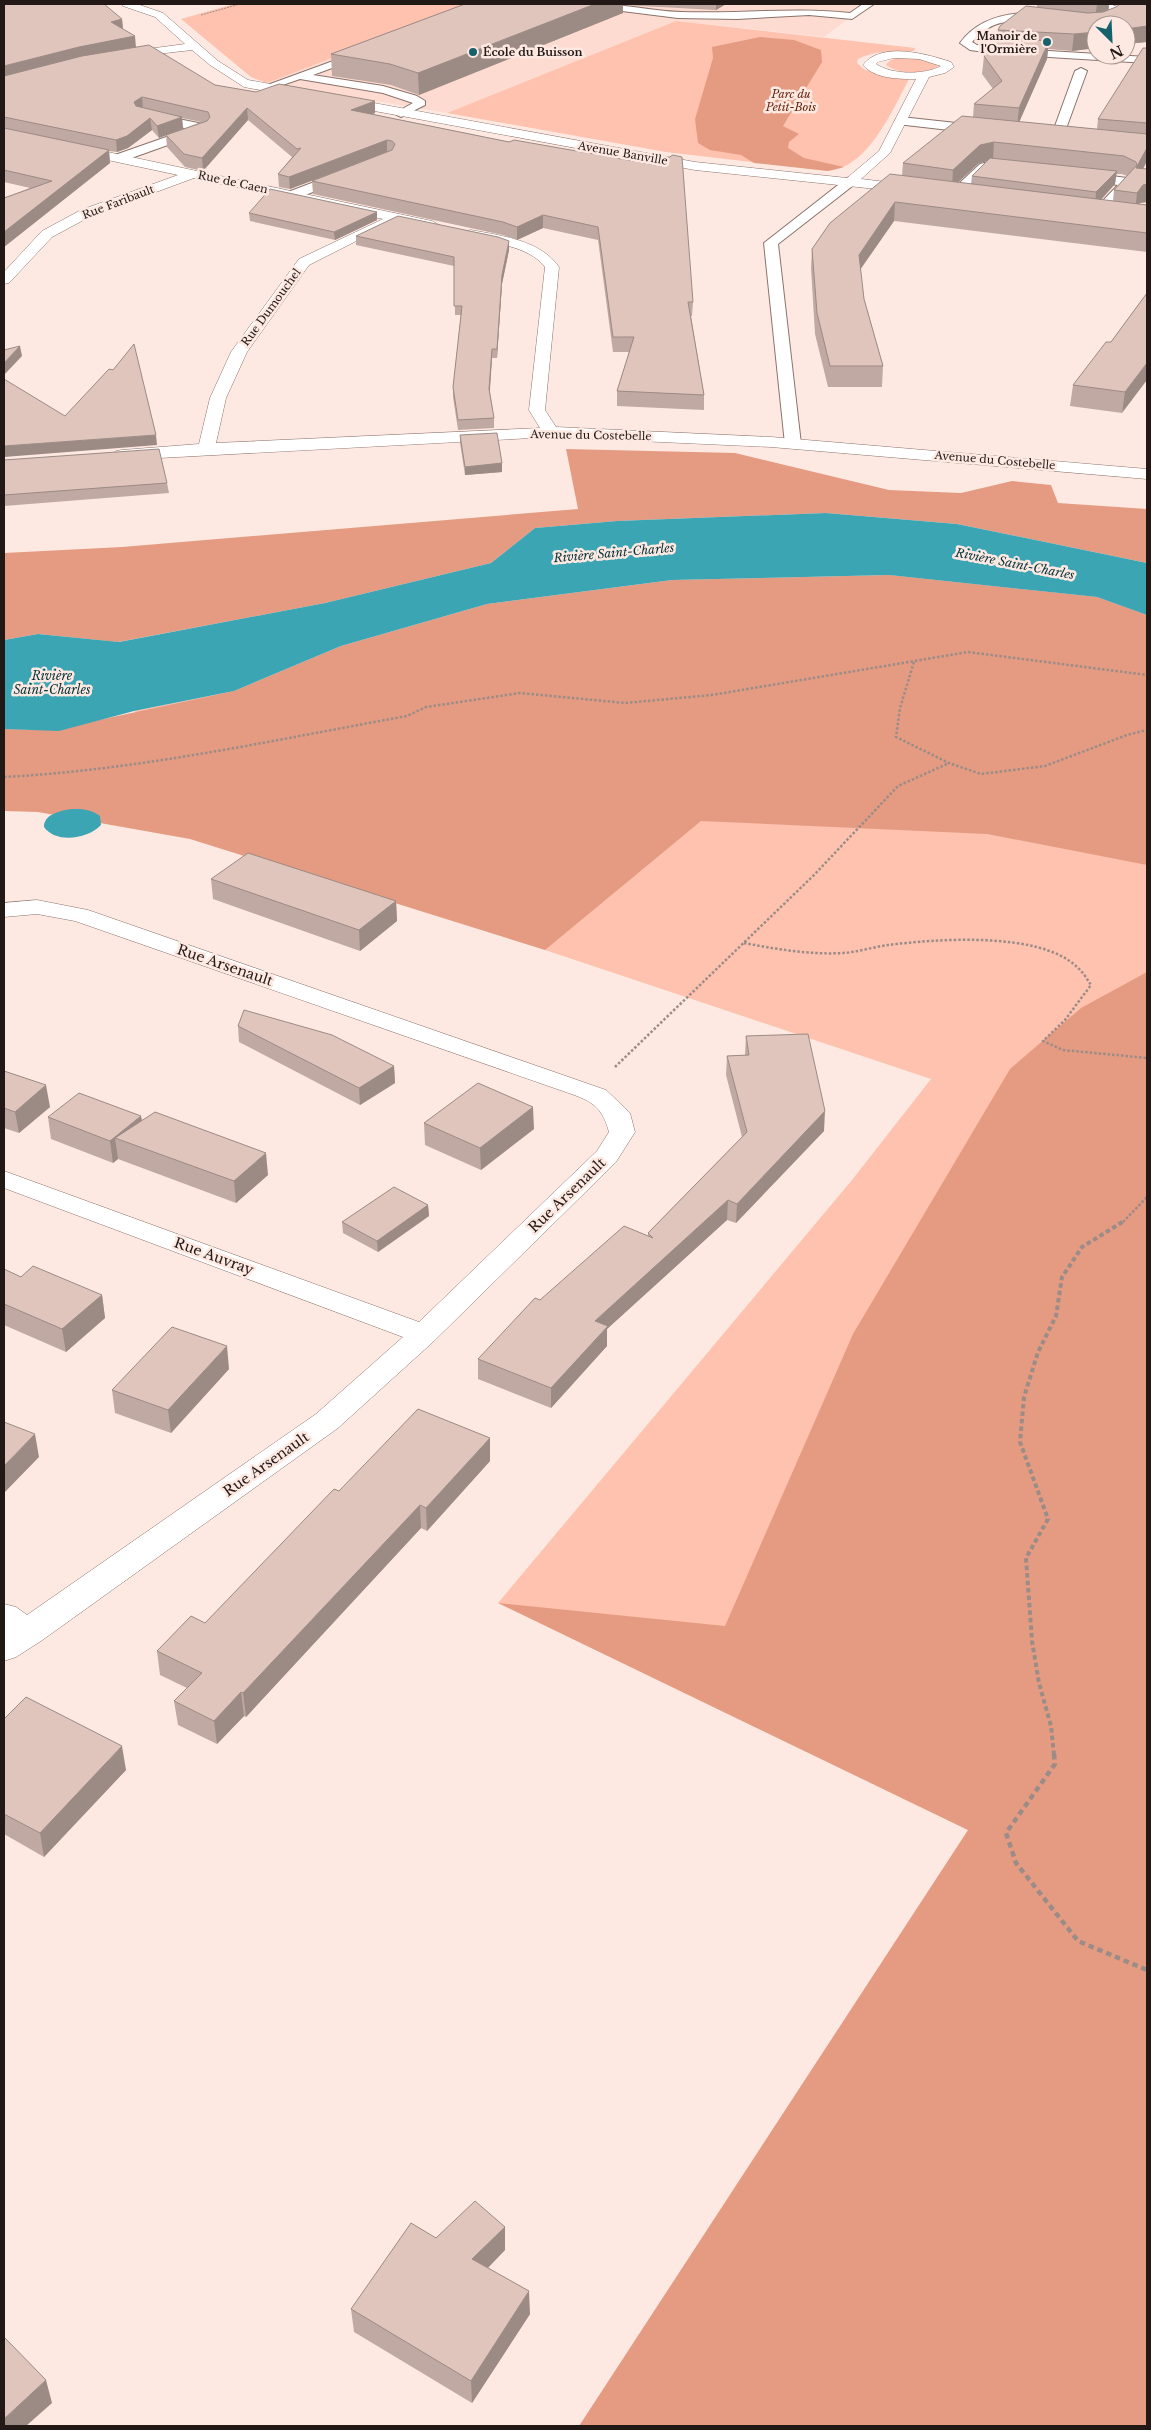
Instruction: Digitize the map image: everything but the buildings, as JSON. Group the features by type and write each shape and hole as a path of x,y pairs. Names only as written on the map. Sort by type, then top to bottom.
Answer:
{"street":[{"name":"Avenue Banville","path":"127,4 159,14 214,63 244,83 696,166 927,190"},
{"path":"108,57 195,46"},
{"path":"851,181 884,153 924,75 944,70 948,67 947,64 932,58 907,55 882,56 870,62 869,65 878,71 924,75"},
{"name":"Rue de Caen","path":"4,134 503,241 534,251 548,258 552,267 537,410 551,432"},
{"name":"Rue Faribault","path":"4,280 48,234 86,213 193,174"},
{"path":"951,193 974,196"},
{"path":"1093,211 1115,214"},
{"name":"Rue Dumouchel","path":"206,449 218,398 238,352 304,262 397,218"},
{"name":"Avenue du Costebelle","path":"102,457 206,449 551,432 793,444 1147,474"},
{"name":"Rue Arsenault","path":"4,910 37,907 80,915 590,1092 598,1095 617,1113 622,1132 608,1156 424,1334 327,1421 12,1632"},
{"name":"Rue Auvray","path":"4,1179 424,1334"}],"lane":[{"path":"590,4 678,15 737,16 809,12 852,16 869,4"},
{"path":"1035,18 1026,12 1038,4"},
{"path":"1085,23 1110,19 1119,12 1097,4"},
{"path":"1035,18 1006,18 988,22 965,43 974,48 1000,51 1147,60"},
{"path":"268,88 378,47"},
{"path":"1073,139 1052,137 1081,71"},
{"path":"301,76 389,91 414,98 421,103 402,112"},
{"path":"119,158 203,128 143,116"},
{"path":"901,121 998,131"},
{"path":"951,193 984,167 1013,168"},
{"path":"293,195 362,168"},
{"path":"1073,175 1126,182 1093,211"},
{"path":"793,444 771,243 851,181"}],"path":[{"path":"4,777 66,774 247,745 407,716 426,706 520,693 625,703 712,695 968,652 1147,675"},
{"path":"914,662 900,708 896,737 949,763 981,774 1045,766 1127,735 1147,730"},
{"path":"590,1092 814,875 898,786 949,763"},
{"path":"744,943 808,953 843,953 889,946 982,941 1036,946 1064,957 1086,972 1091,984 1065,1020 1043,1041 1063,1050 1147,1058"},
{"path":"1147,1198 1122,1223 1082,1247 1062,1278 1056,1316 1038,1352 1024,1397 1020,1442 1048,1519 1026,1558 1032,1641 1039,1683 1051,1726 1056,1764 1006,1833 1016,1863 1078,1941 1147,1970"}],"shaded area":[{"name":"École du Buisson","path":"473,4 867,4 824,37 676,21 447,113 267,83"}],"green space":[{"path":"234,4 473,4 267,83 251,77 181,19"},
{"name":"Parc du Petit-Bois","path":"676,21 915,48 914,51 878,53 858,59 857,63 865,70 909,79 877,136 867,149 855,160 842,167 828,171 666,152 447,113"},
{"path":"760,37 794,40 821,50 822,62 783,126 799,134 789,142 788,148 804,158 844,167 828,171 754,163 741,155 710,150 698,143 695,119 713,58 712,47"},
{"path":"896,58 919,58 938,66 926,71 905,72 886,65"},
{"path":"566,449 735,453 889,490 961,493 1012,481 1051,485 1058,503 1147,509 1147,563 957,524 826,513 617,521 535,528 491,563 325,603 118,642 38,634 4,640 4,553 122,547 578,509"},
{"path":"889,575 1097,597 1147,615 1147,1644 968,1830 498,1603 852,1180 931,1079 545,950 134,711 234,691"},
{"path":"889,575 1097,597 1147,615 1147,865 987,834 701,821 545,950 190,839 38,812 4,811 4,729 52,730 234,691 341,646 487,604 672,580"},
{"path":"1147,972 1147,2426 579,2426 968,1830 498,1603 725,1626 853,1334 1010,1069 1081,1008"}],"water":[{"name":"Rivière Saint-Charles","path":"826,513 957,524 1147,563 1147,615 1097,597 889,575 672,580 487,604 341,646 234,691 134,711 59,731 4,729 4,640 38,634 119,642 325,603 491,563 535,528 617,521"},
{"path":"71,809 86,810 97,814 100,816 101,825 88,834 72,838 56,836 44,827 50,816"}],"place":[{"name":"Manoir de l'Ormière","path":"1047,42"},
{"name":"École du Buisson","path":"473,52"}]}
